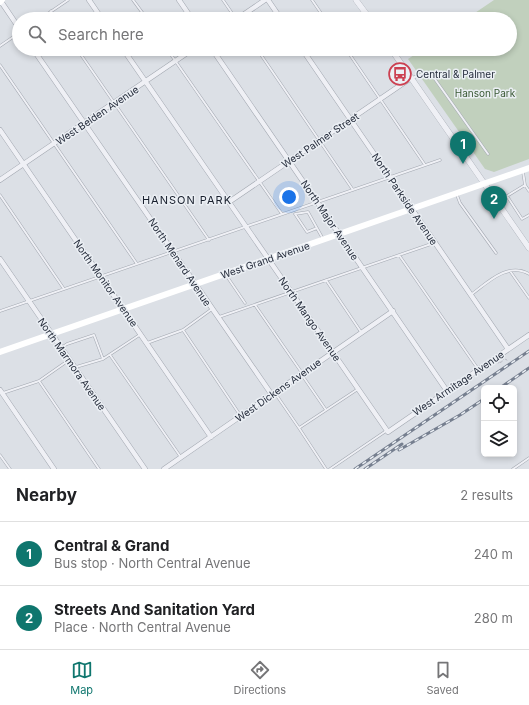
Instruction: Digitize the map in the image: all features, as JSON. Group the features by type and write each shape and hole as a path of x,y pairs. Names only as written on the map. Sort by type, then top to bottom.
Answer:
{"main road":[{"name":"West Grand Avenue","path":"0,352 526,169"}],"street":[{"path":"89,0 97,12"},
{"path":"179,0 187,12"},
{"path":"248,12 267,0 276,12"},
{"path":"356,0 365,12"},
{"path":"1,1 12,18"},
{"name":"North Menard Avenue","path":"39,56 212,309 274,394"},
{"name":"North Mango Avenue","path":"128,56 387,431"},
{"name":"West Belden Avenue","path":"0,180 183,56"},
{"name":"North Major Avenue","path":"217,56 447,391"},
{"name":"North Parkside Avenue","path":"307,56 411,210 508,349"},
{"path":"395,56 529,248"},
{"name":"West Palmer Street","path":"229,202 411,78"},
{"name":"North Monitor Avenue","path":"0,130 211,437"},
{"name":"North Marmora Avenue","path":"0,259 144,469"},
{"name":"West Dickens Avenue","path":"164,469 393,311"},
{"name":"West Armitage Avenue","path":"387,431 529,335"},
{"path":"1,391 54,469"}],"lane":[{"path":"51,11 68,0"},
{"path":"133,0 141,12"},
{"path":"223,0 232,12"},
{"path":"312,0 320,12"},
{"path":"0,46 12,38"},
{"path":"82,56 209,240"},
{"path":"173,56 282,214"},
{"path":"262,56 353,190"},
{"path":"351,56 426,165"},
{"path":"0,66 137,264"},
{"path":"411,78 426,73 432,75 488,154"},
{"path":"0,311 440,160"},
{"path":"526,169 524,184 529,191"},
{"path":"524,184 507,196 522,219 529,215"},
{"path":"457,194 460,203 496,253"},
{"path":"0,195 64,289"},
{"path":"317,228 307,232 295,214 308,212 324,240"},
{"path":"218,317 434,243"},
{"path":"398,255 478,370"},
{"path":"471,295 489,281 510,271 523,271 529,274"},
{"path":"510,271 529,298"},
{"path":"225,274 245,303"},
{"path":"326,280 362,333"},
{"path":"255,305 326,410"},
{"path":"147,343 183,330 212,309"},
{"path":"183,330 241,416"},
{"path":"75,368 104,359 141,334"},
{"path":"61,348 67,344 94,335 104,359"},
{"path":"110,355 181,457"},
{"path":"1,391 39,381 70,360"},
{"path":"39,381 99,469"},
{"path":"299,428 358,389"},
{"path":"274,394 326,469"},
{"path":"330,469 387,431"},
{"path":"0,455 10,469"},
{"path":"513,469 529,458"}],"path":[{"path":"504,357 506,359 498,364 504,359 504,357"}],"green space":[{"name":"Hanson Park","path":"494,0 529,0 529,159 494,172 485,169 408,59 412,56 517,56 517,12 476,12"}],"railway":[{"path":"355,469 529,351"},
{"path":"504,385 529,368"},
{"path":"399,450 460,415 481,401"},
{"path":"365,469 402,444"}],"place":[{"name":"Central & Palmer","path":"400,74"},
{"name":"Central & Grand","path":"463,164"},
{"name":"Streets And Sanitation Yard","path":"494,219"}],"district":[{"name":"HANSON PARK","path":"187,200"}]}
